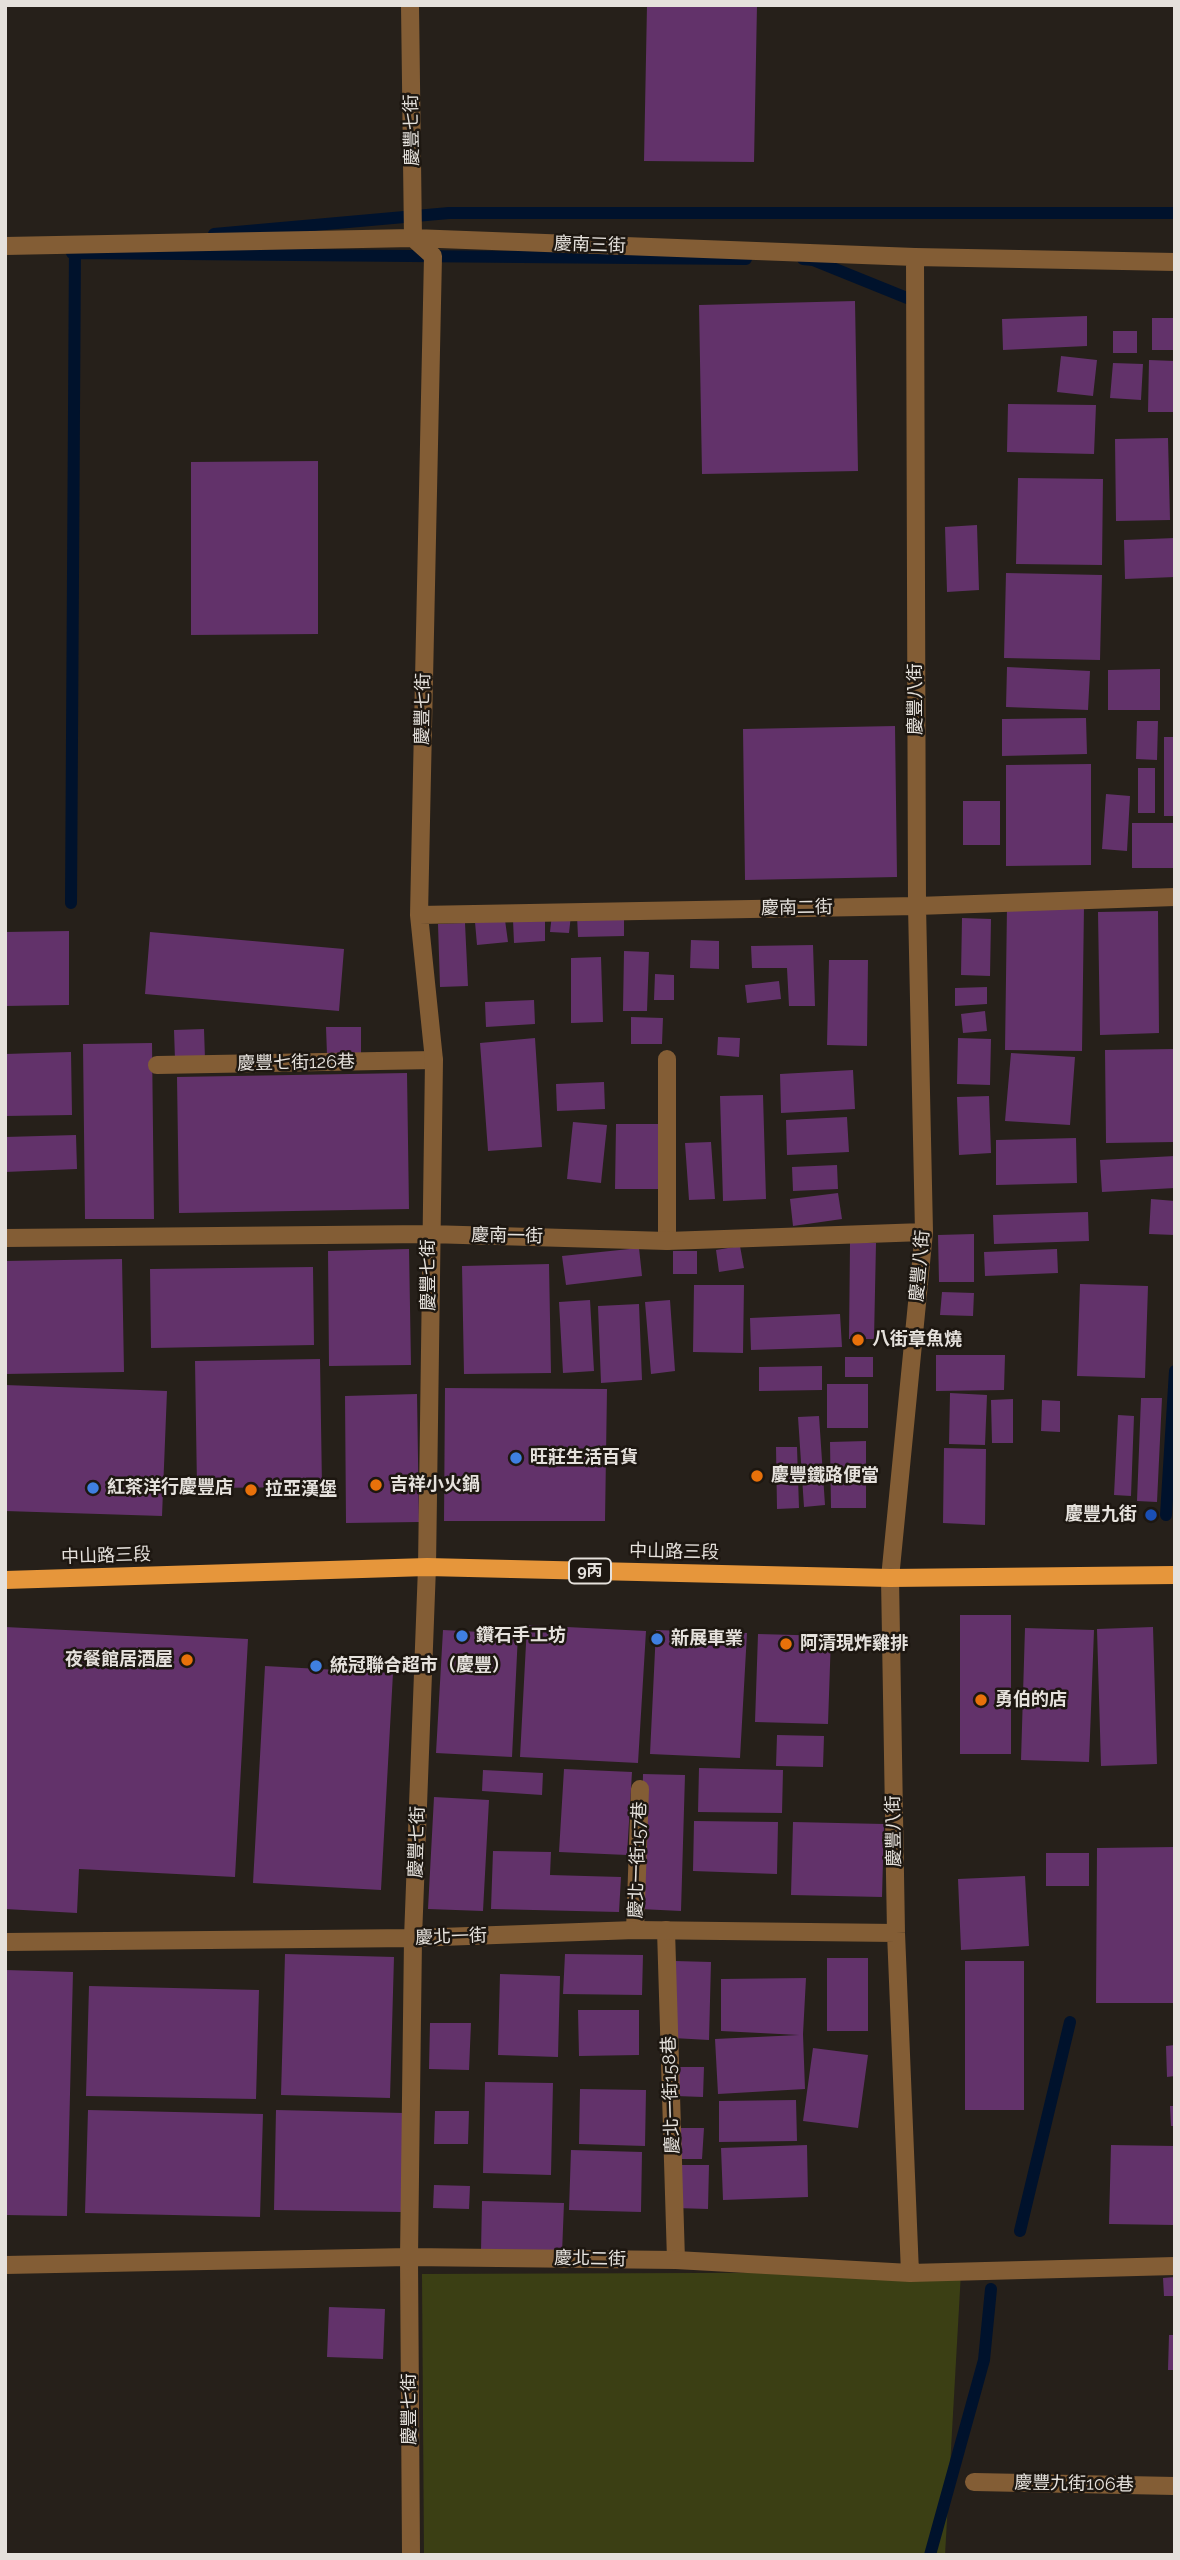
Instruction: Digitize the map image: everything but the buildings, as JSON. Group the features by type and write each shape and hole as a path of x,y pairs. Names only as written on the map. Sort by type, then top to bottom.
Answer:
{"main road":[{"name":"中山路三段","path":"5,1580 427,1567 890,1578 1175,1575"}],"street":[{"name":"慶豐七街","path":"410,5 413,238 433,256 419,915 434,1060 429,1234 427,1567 413,1938 409,2257 411,2555"},
{"name":"慶南三街","path":"5,246 413,238 915,257 1175,262"},
{"name":"慶豐八街","path":"910,2273 896,1933 890,1578 924,1232 917,906 915,257"},
{"name":"慶南二街","path":"419,915 917,906 1175,897"},
{"path":"667,1059 667,1241"},
{"name":"慶豐七街126巷","path":"158,1065 434,1060"},
{"name":"慶南一街","path":"5,1238 429,1234 667,1241 924,1232"},
{"name":"慶北一街157巷","path":"635,1930 640,1789"},
{"name":"慶北一街","path":"5,1942 413,1938 635,1930 896,1933"},
{"name":"慶北一街158巷","path":"666,1930 676,2260"},
{"name":"慶北二街","path":"5,2265 409,2257 676,2260 910,2273 1175,2266"},
{"name":"慶豐九街106巷","path":"974,2482 1175,2486"}],"green space":[{"path":"961,2272 945,2555 424,2555 422,2274"}],"waterway":[{"path":"214,234 449,213 1175,213"},
{"path":"71,903 75,246 84,246"},
{"path":"72,253 746,259"},
{"path":"803,259 813,260 907,298"},
{"path":"1166,1515 1175,1371"},
{"path":"1020,2231 1070,2022"},
{"path":"930,2555 984,2360 991,2289"}],"place":[{"name":"八街章魚燒","path":"858,1340"},
{"name":"旺莊生活百貨","path":"516,1458"},
{"name":"慶豐鐵路便當","path":"757,1476"},
{"name":"吉祥小火鍋","path":"376,1485"},
{"name":"紅茶洋行慶豐店","path":"93,1488"},
{"name":"拉亞漢堡","path":"251,1490"},
{"name":"慶豐九街","path":"1151,1515"},
{"name":"鑽石手工坊","path":"462,1636"},
{"name":"新展車業","path":"657,1639"},
{"name":"阿清現炸雞排","path":"786,1644"},
{"name":"夜餐館居酒屋","path":"187,1660"},
{"name":"統冠聯合超市（慶豐）","path":"316,1666"},
{"name":"勇伯的店","path":"981,1700"}]}
